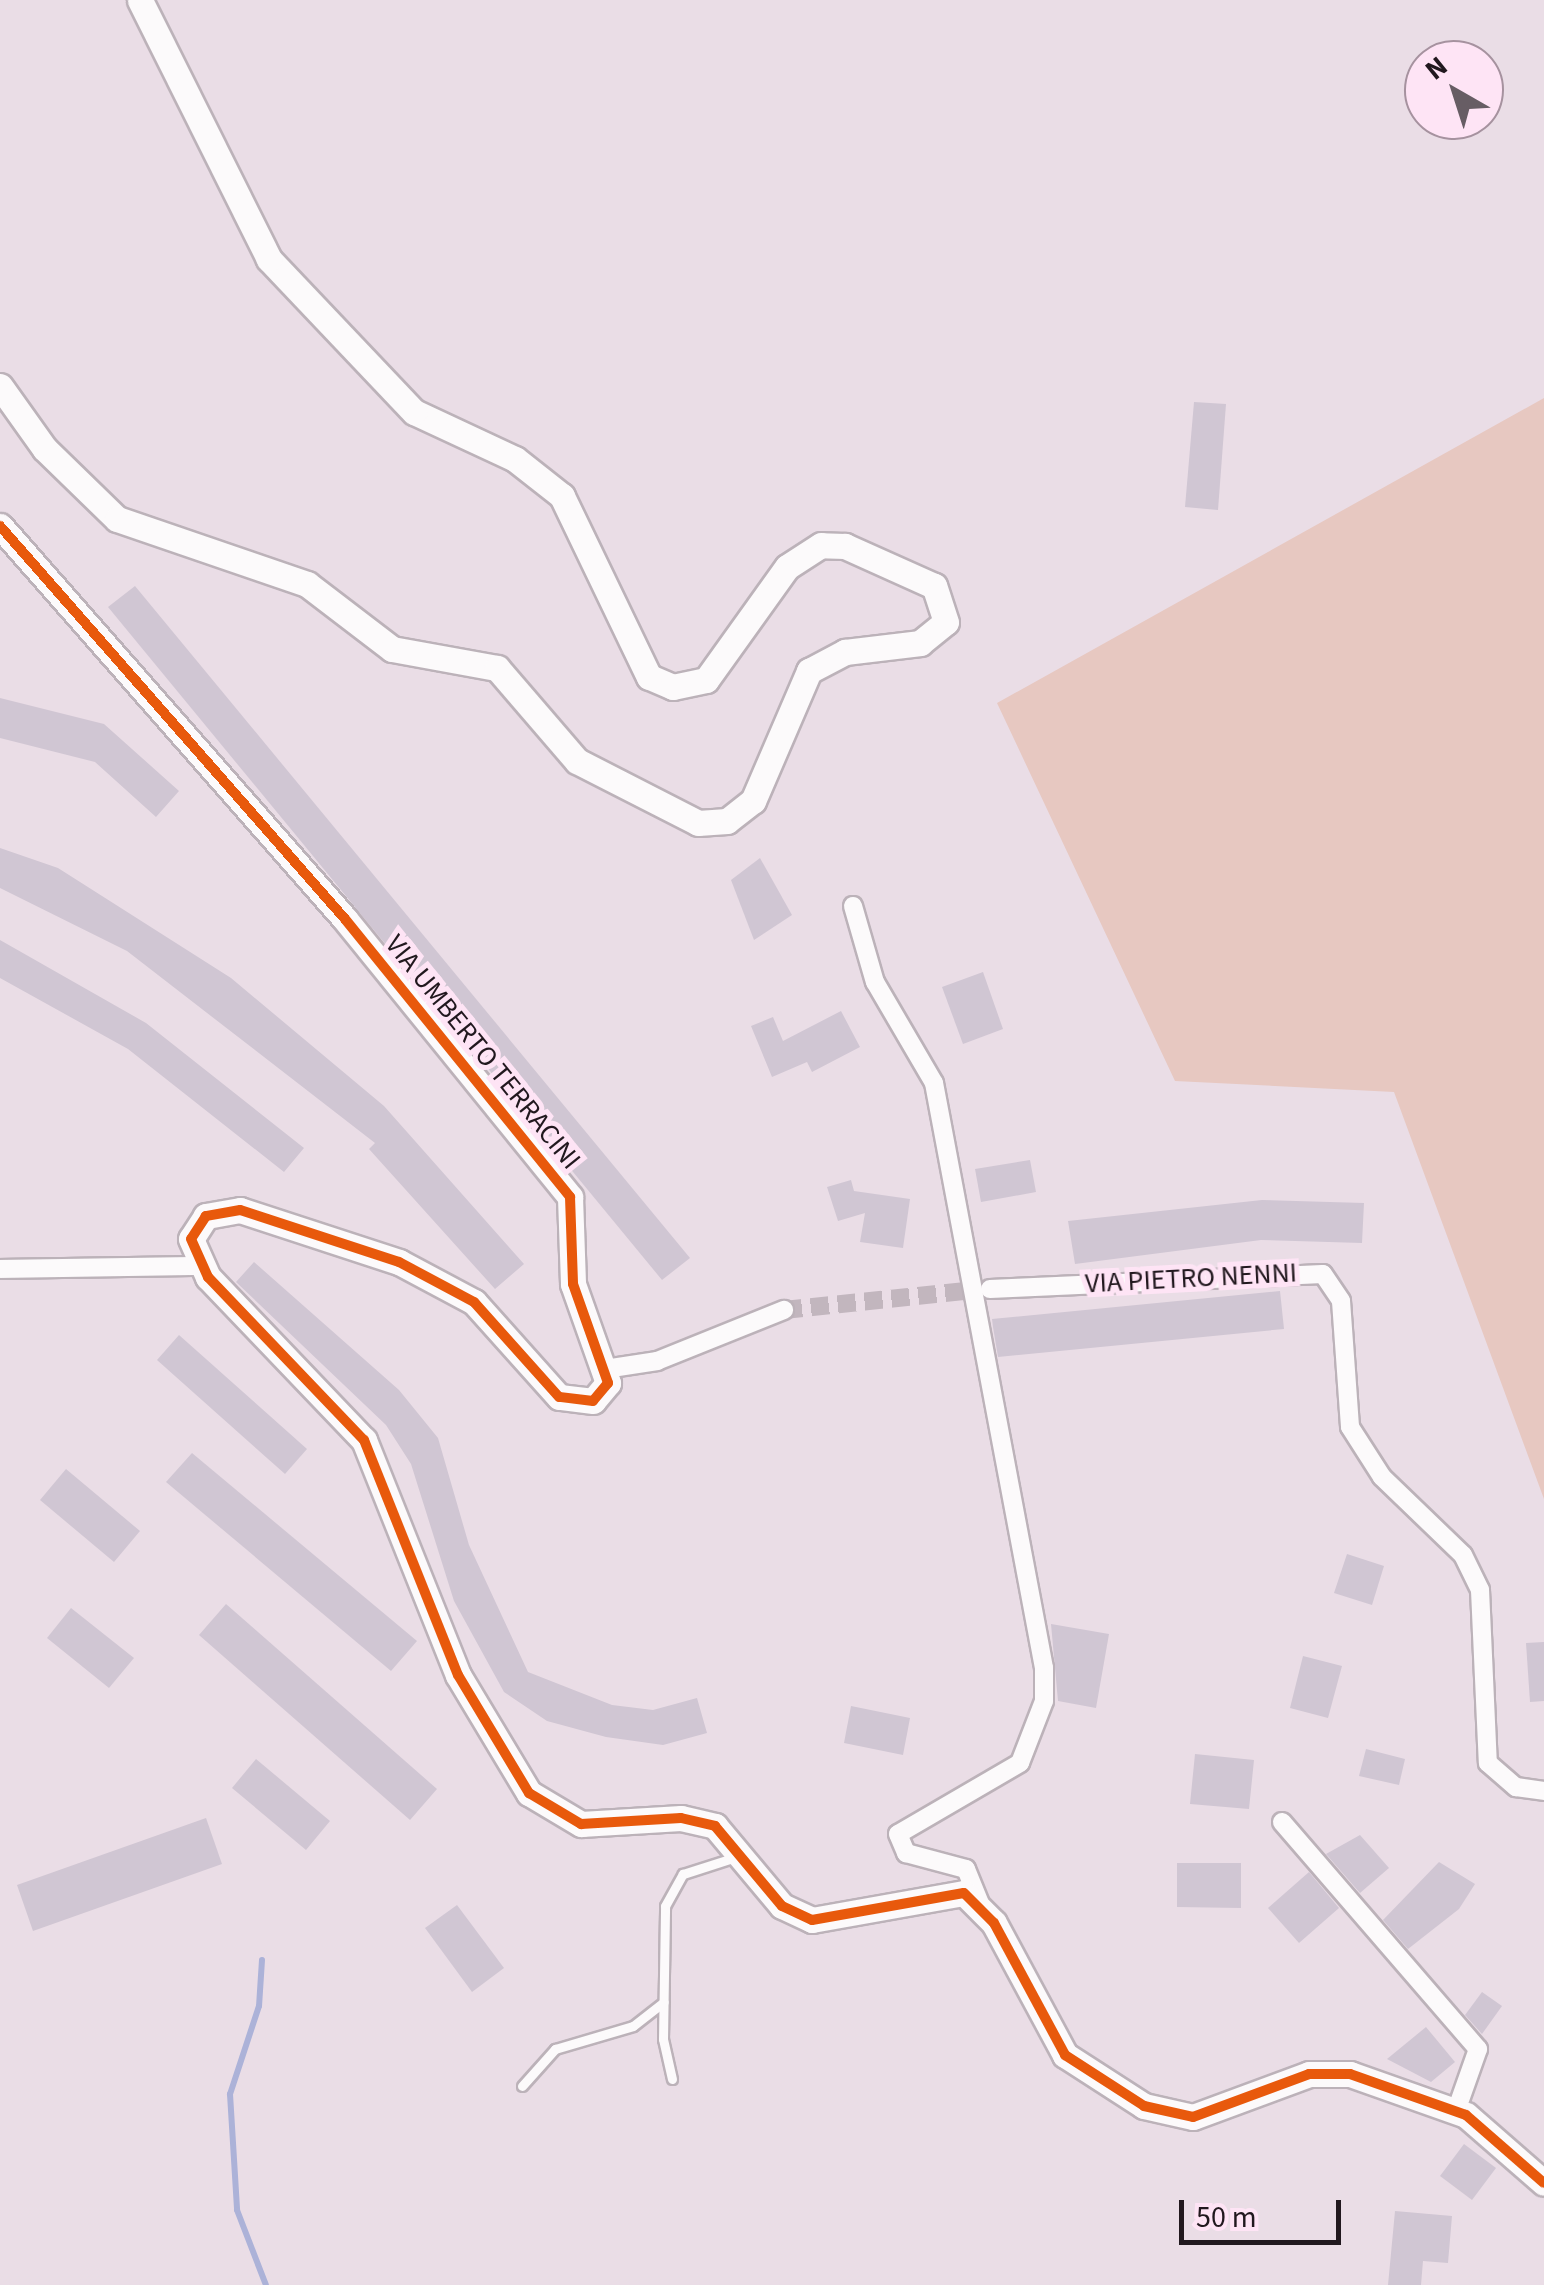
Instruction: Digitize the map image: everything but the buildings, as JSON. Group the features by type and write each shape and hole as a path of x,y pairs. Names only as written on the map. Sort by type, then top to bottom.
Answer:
{"street":[{"path":"0,386 54,459 117,519 307,584 392,649 497,668 577,762 698,823 728,821 752,801 809,671 845,652 920,643 946,622 934,586 846,546 821,545 787,567 706,680 673,688 649,677 562,496 529,468 414,412 269,259 140,0"},
{"name":"VIA UMBERTO TERRACINI","path":"0,526 564,1185 577,1220 575,1294 605,1369"},
{"path":"852,906 875,982 934,1083 1044,1668 1044,1701 1020,1763 898,1834 906,1853 966,1869 980,1904 1060,2048 1125,2098 1193,2117 1328,2070 1456,2111 1505,2141 1544,2182"},
{"path":"784,1310 657,1361 605,1369 599,1399 565,1400 486,1312 442,1281 240,1210 213,1212 196,1227 200,1266 364,1440 458,1675 529,1793 582,1824 704,1821 744,1855 782,1906 812,1920 856,1920 938,1891 980,1904"},
{"path":"0,1269 200,1266"},
{"name":"VIA PIETRO NENNI","path":"990,1288 1323,1274 1341,1301 1350,1427 1382,1477 1463,1556 1480,1590 1488,1762 1516,1787 1544,1791"},
{"path":"1282,1822 1478,2049 1456,2111"}],"lane":[{"path":"672,2079 664,2002 672,1888 683,1874 744,1855"},
{"path":"522,2086 555,2049 634,2026 664,2002"}],"shaded area":[{"path":"1544,398 1544,1499 1394,1092 1175,1081 997,703"}],"waterway":[{"path":"262,1960 259,2006 230,2094 237,2210 266,2285"}],"tunnel":[{"path":"784,1310 985,1289"}],"cycle path":[{"path":"0,526 345,919 570,1197 573,1284 608,1383 593,1401 559,1397 474,1302 399,1262 240,1210 206,1216 191,1239 208,1277 364,1440 458,1675 529,1793 581,1824 681,1818 715,1826 782,1906 812,1920 964,1893 994,1923 1065,2055 1144,2106 1193,2117 1309,2074 1350,2074 1466,2115 1544,2183"}]}
